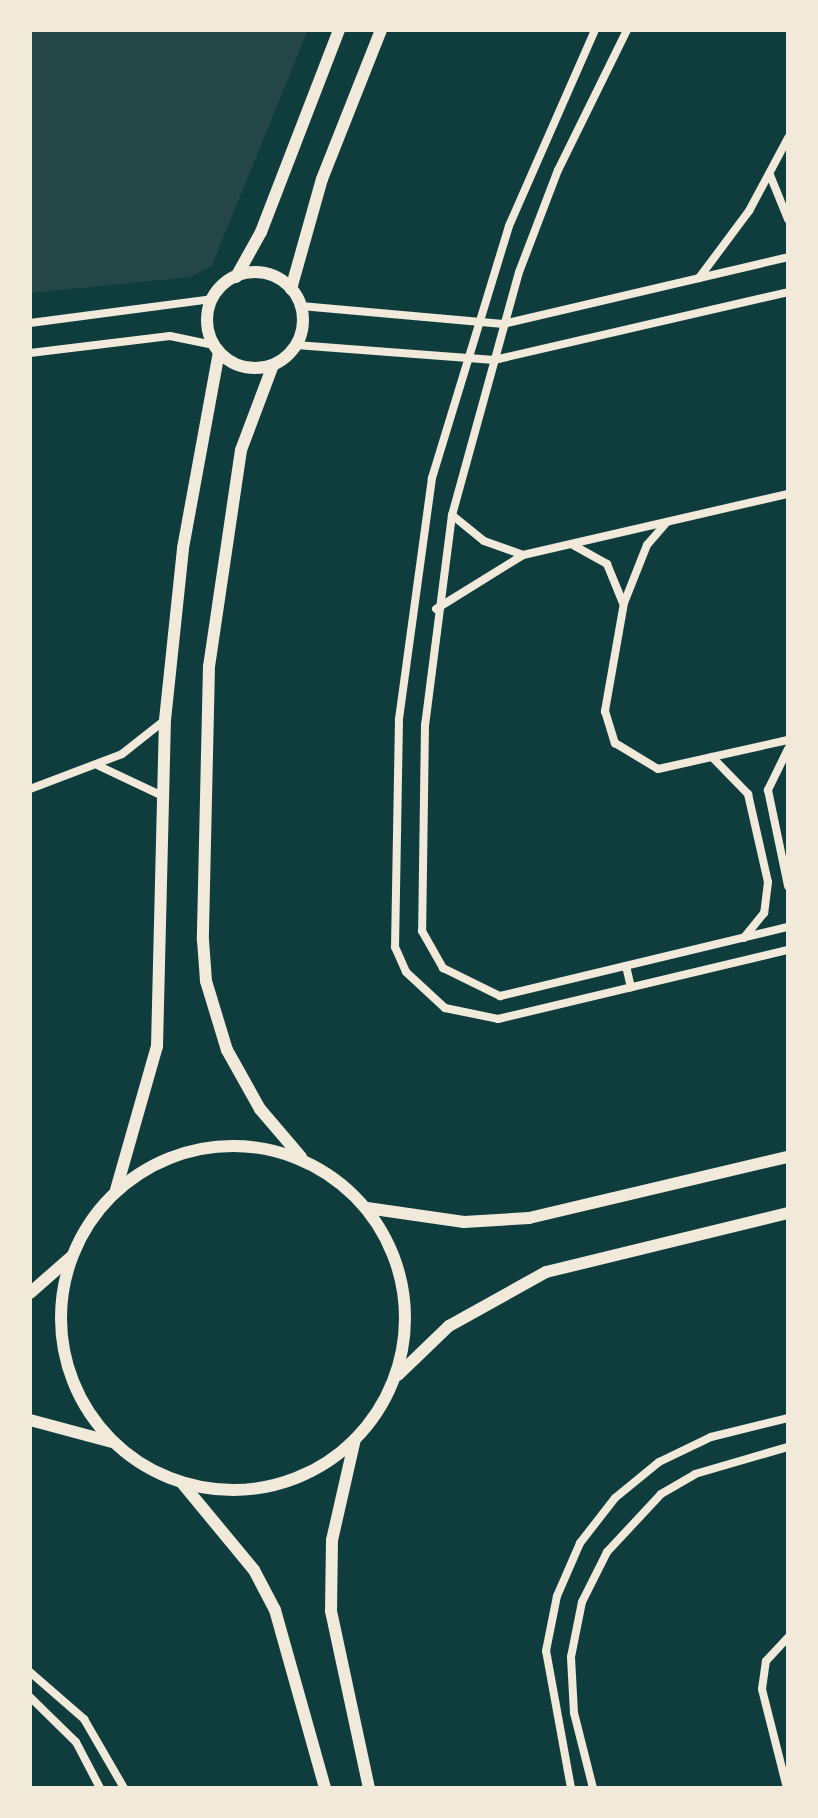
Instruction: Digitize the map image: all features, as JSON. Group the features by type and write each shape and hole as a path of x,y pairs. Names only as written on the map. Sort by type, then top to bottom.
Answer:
{"street":[{"path":"30,1293 71,1257 115,1191 157,1046 165,720 183,548 217,348 208,322 213,299 236,277 261,232 339,30"},
{"path":"291,289 322,179 381,30"},
{"path":"595,30 533,166 474,326 420,538 403,658 395,947 423,993 471,1017 498,1019 788,950"},
{"path":"627,30 558,170 503,324 452,515 436,610 419,910 430,951 460,982 500,996 788,927"},
{"path":"699,278 769,174 788,138"},
{"path":"769,174 788,219"},
{"path":"301,306 474,326 503,324 788,257"},
{"path":"236,277 265,273 291,289 301,306 296,345 273,365 241,450 209,666 203,940 206,981 227,1050 260,1109 304,1160 367,1208 404,1289 395,1377"},
{"path":"296,345 494,360 788,292"},
{"path":"30,323 213,299"},
{"path":"30,353 170,336 217,348 244,367 273,365"},
{"path":"436,610 523,555 788,494"},
{"path":"452,515 484,541 523,555"},
{"path":"667,522 647,545 624,603 605,711 615,743 658,769 788,740"},
{"path":"571,544 607,564 624,603"},
{"path":"30,789 98,766 165,720"},
{"path":"788,749 768,790 788,886"},
{"path":"711,757 748,794 758,841 768,898 744,938"},
{"path":"98,766 165,797"},
{"path":"758,841 777,837"},
{"path":"626,966 631,987"},
{"path":"115,1191 185,1152 265,1148 304,1160"},
{"path":"367,1208 453,1221 529,1218 788,1157"},
{"path":"369,1788 335,1649 331,1597 332,1540 355,1439 395,1377 449,1326 546,1272 788,1213"},
{"path":"71,1257 61,1337 81,1400 113,1443"},
{"path":"571,1788 546,1651 557,1596 580,1543 615,1498 659,1462 711,1437 788,1418"},
{"path":"30,1420 113,1443 182,1483 218,1490 292,1480 355,1439"},
{"path":"593,1788 574,1713 571,1657 582,1602 600,1564 661,1494 720,1465 788,1447"},
{"path":"182,1483 240,1552 275,1610 325,1788"},
{"path":"787,1788 762,1689 766,1661 788,1637"},
{"path":"30,1672 84,1719 124,1788"},
{"path":"30,1697 76,1742 100,1788"}],"shaded area":[{"path":"30,30 308,30 212,265 191,277 30,293"}]}
